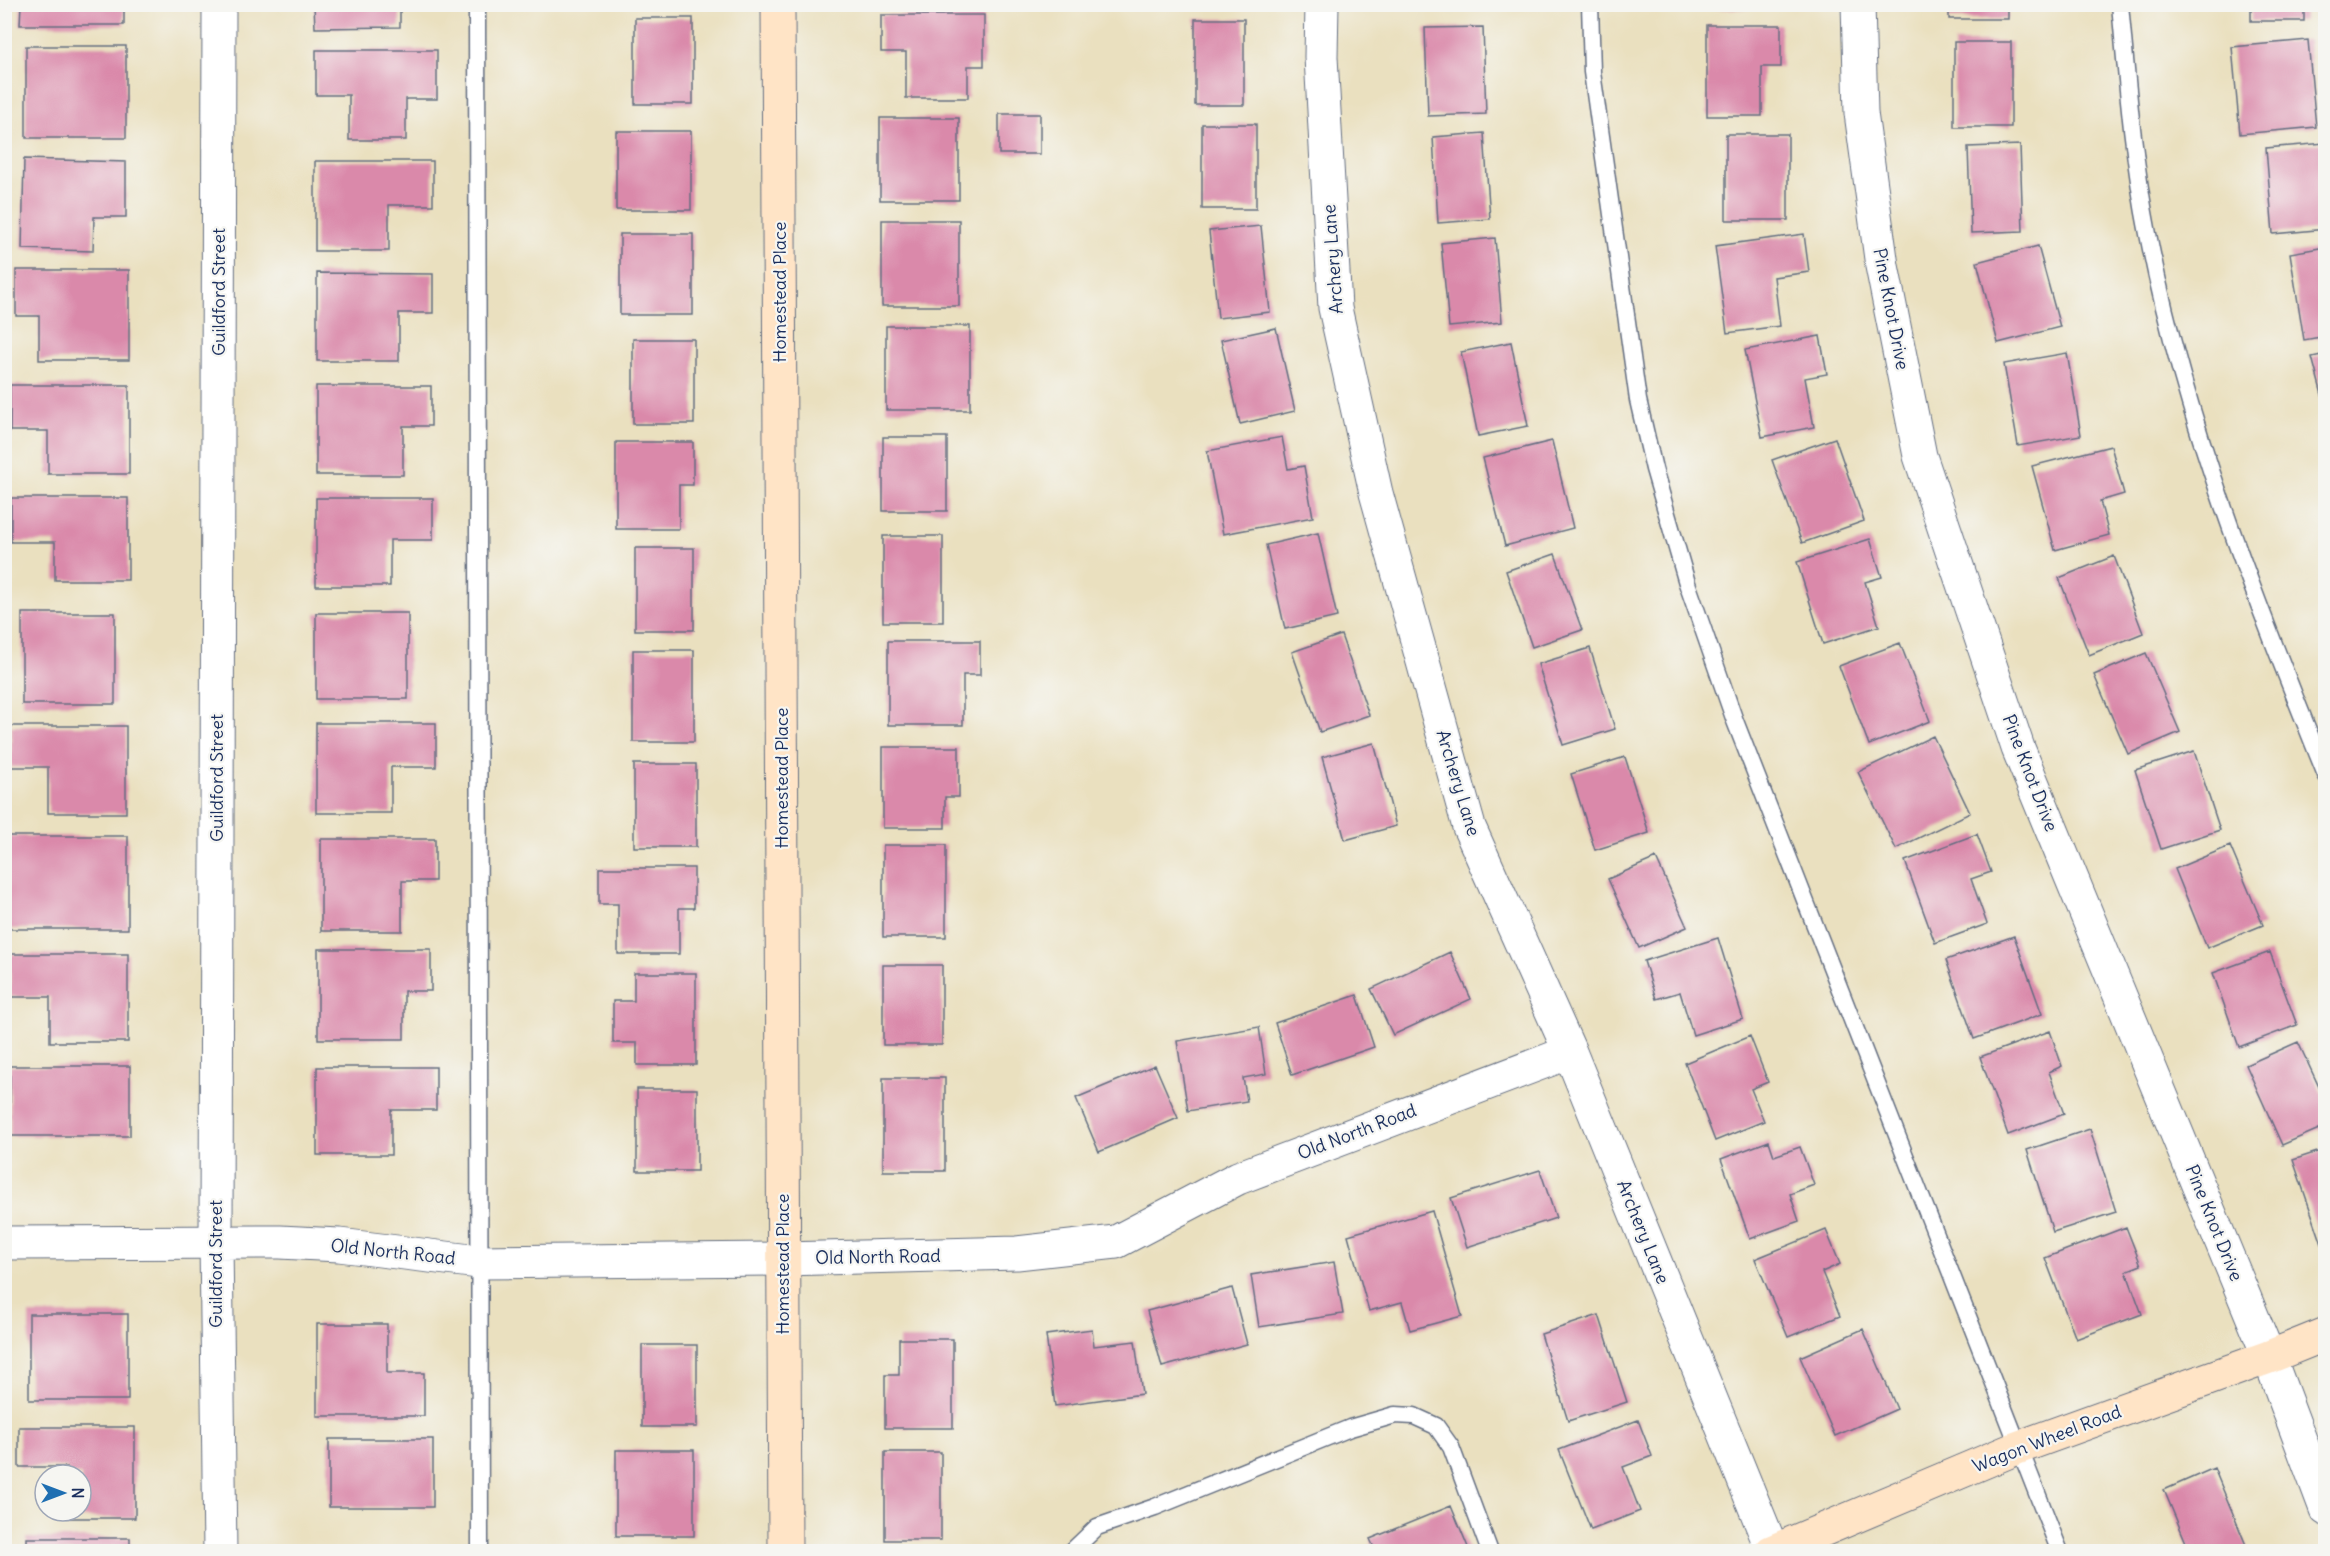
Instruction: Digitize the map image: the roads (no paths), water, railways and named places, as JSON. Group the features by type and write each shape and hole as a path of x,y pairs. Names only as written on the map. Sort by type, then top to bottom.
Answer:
{"street":[{"name":"Guildford Street","path":"219,4 216,1242 220,1551"},
{"name":"Homestead Place","path":"778,4 785,1551"},
{"name":"Archery Lane","path":"1322,4 1321,57 1335,308 1376,493 1469,827 1570,1052 1773,1551"},
{"name":"Pine Knot Drive","path":"1858,4 1861,113 1880,254 1920,456 2018,748 2269,1357 2325,1509"},
{"name":"Old North Road","path":"4,1243 280,1242 339,1245 479,1262 1017,1254 1116,1242 1238,1178 1570,1052"},
{"name":"Wagon Wheel Road","path":"1773,1551 2017,1448 2269,1357 2325,1334"}],"lane":[{"path":"477,4 480,1551"},
{"path":"1590,4 1592,72 1638,400 1654,468 1687,583 1735,722 2017,1448 2060,1551"},
{"path":"2120,4 2130,105 2147,233 2172,339 2202,445 2245,571 2325,775"},
{"path":"1071,1551 1096,1527 1155,1508 1350,1428 1395,1415 1414,1416 1436,1426 1451,1447 1490,1551"}]}
